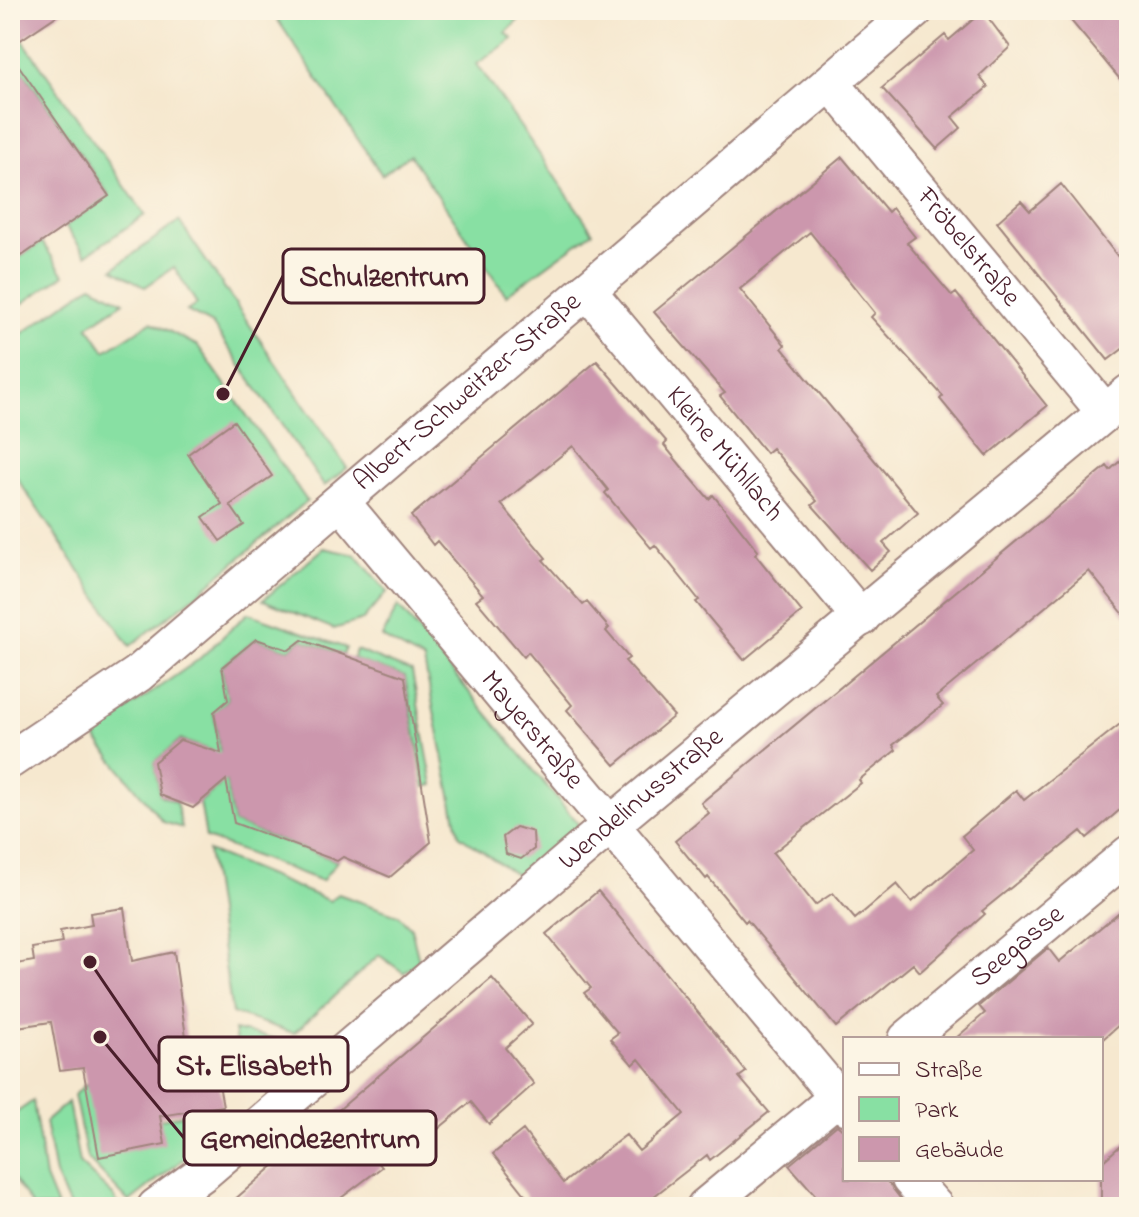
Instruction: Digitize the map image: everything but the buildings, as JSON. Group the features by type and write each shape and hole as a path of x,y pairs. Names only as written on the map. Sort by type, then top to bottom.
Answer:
{"street":[{"name":"Albert-Schweitzer-Straße","path":"10,760 138,674 342,503 915,10"},
{"name":"Fröbelstraße","path":"831,83 1117,402"},
{"name":"Kleine Mühllach","path":"587,290 861,618"},
{"name":"Wendelinusstraße","path":"156,1207 223,1156 609,826 1117,402"},
{"name":"Mayerstraße","path":"342,503 609,826 842,1098"},
{"name":"Seegasse","path":"909,1037 1129,854"},
{"path":"705,1207 842,1098"},
{"path":"912,1181 935,1207"}],"green space":[{"path":"271,10 528,10 506,33 513,39 477,64 593,232 506,295 410,155 382,175"},
{"path":"22,39 145,215 86,255 65,226 109,195 10,53 10,48"},
{"path":"179,221 347,468 324,486 212,324 187,311 197,304 174,267 145,287 113,269"},
{"path":"42,242 64,275 10,312 10,264"},
{"path":"92,285 124,302 88,326 105,351 151,322 198,346 307,501 130,646 10,468 10,342"},
{"path":"324,548 356,555 387,592 363,620 334,629 263,600"},
{"path":"398,606 579,825 519,877 459,835 424,661 382,637"},
{"path":"248,613 346,648 343,655 302,640 289,650 256,639 222,667 228,700 214,713 234,823 337,861 322,881 206,838 200,802 220,785 213,751 180,740 155,762 160,795 176,802 182,828 163,822 92,734 198,660"},
{"path":"356,650 412,672 433,785 425,787 405,677 353,659"},
{"path":"208,851 330,901 338,894 398,915 411,928 419,960 404,973 379,955 294,1033 232,1013"},
{"path":"234,1030 286,1041 243,1083"},
{"path":"86,1084 160,1119 188,1114 195,1150 129,1202 87,1158 74,1095"},
{"path":"33,1101 45,1178 57,1207 33,1207 10,1174 10,1117"},
{"path":"68,1102 79,1163 113,1195 119,1207 70,1207 55,1175 45,1122"}],"place":[{"name":"Schulzentrum","path":"223,394"},
{"name":"St. Elisabeth","path":"90,962"},
{"name":"Gemeindezentrum","path":"100,1037"}]}
